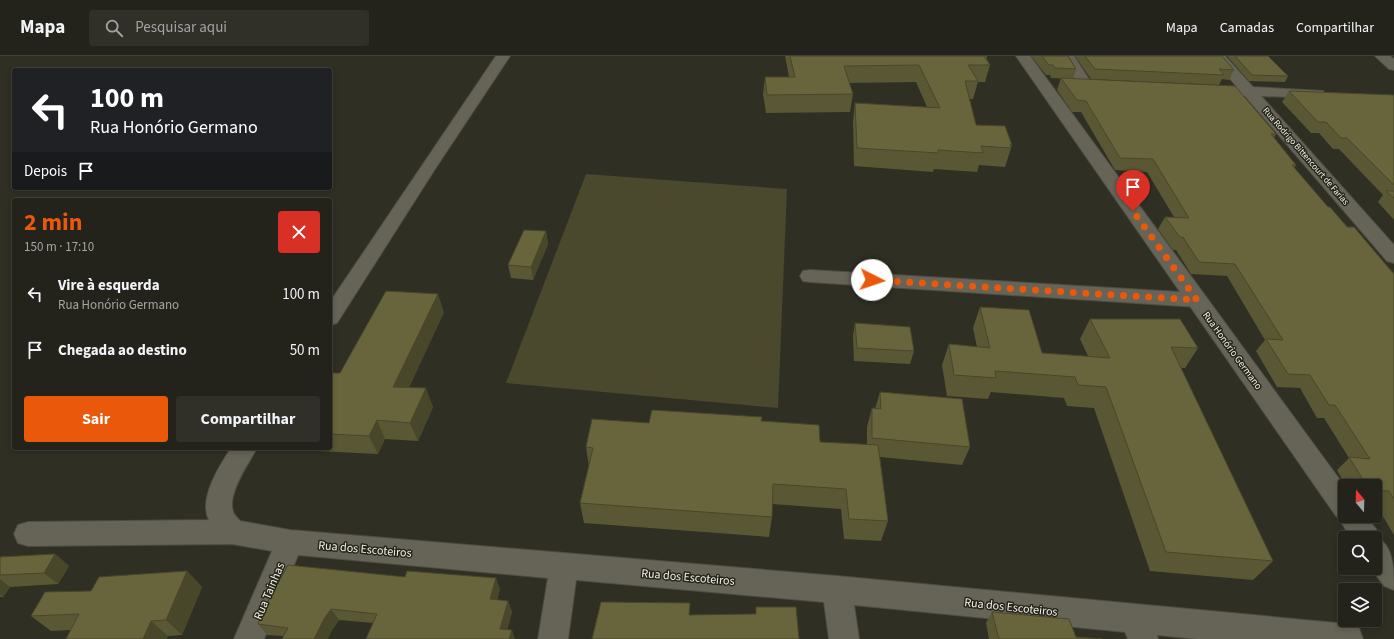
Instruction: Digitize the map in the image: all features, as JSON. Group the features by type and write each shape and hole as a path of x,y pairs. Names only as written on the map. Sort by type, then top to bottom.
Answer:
{"street":[{"path":"332,315 503,56"},
{"name":"Rua Honório Germano","path":"1023,56 1063,84 1197,300 1338,498"},
{"path":"1067,56 1063,84 1100,85"},
{"name":"Rua Rodrigo Bittencourt de Farias","path":"1218,56 1394,257"},
{"path":"1382,56 1394,66"},
{"path":"1194,89 1333,95"},
{"path":"810,276 1197,300"},
{"path":"232,532 220,516 220,495 232,468 244,450"},
{"name":"Rua dos Escoteiros","path":"28,534 232,532 290,542 837,590 1139,629 1348,639"},
{"name":"Rua Tainhas","path":"249,639 290,542"},
{"path":"1382,560 1394,577"},
{"path":"553,639 564,567"},
{"path":"837,590 844,639"}],"shaded area":[{"path":"586,174 787,189 778,408 506,383"}],"building":[{"path":"790,56 984,56 990,65 968,65 978,81 965,81 976,125 1005,126 1012,145 1010,144 1011,148 981,146 983,153 938,150 938,153 857,148 855,103 940,108 919,65 844,66 853,94 767,95 765,77 795,77"},
{"path":"1042,56 1068,56 1076,69 1055,68 1053,65 1049,65"},
{"path":"1085,56 1222,56 1234,70 1219,69 1224,75 1095,69"},
{"path":"1235,56 1268,56 1288,76 1252,75"},
{"path":"1061,78 1235,86 1276,134 1271,134 1296,165 1292,165 1328,207 1330,207 1347,227 1354,227 1394,273 1394,499 1389,491 1382,490 1382,479 1363,479 1349,457 1370,459 1335,405 1329,405 1310,375 1288,374 1266,339 1283,340 1235,264 1199,262 1183,237 1180,237 1165,217 1189,218 1153,159 1120,158 1086,101 1077,100"},
{"path":"1289,91 1394,95 1394,185 1347,138 1341,138 1326,122 1318,122"},
{"path":"1386,191 1394,191 1394,198"},
{"path":"524,230 546,231 531,267 508,265"},
{"path":"386,291 438,294 393,387 426,388 410,423 377,420 369,436 332,434 332,373 340,373"},
{"path":"980,307 1029,310 1042,353 1110,358 1090,319 1180,319 1198,348 1171,347 1273,561 1166,552 1106,387 1078,385 1075,377 995,371 996,378 954,375 949,344 990,348"},
{"path":"855,323 910,327 914,351 857,348"},
{"path":"880,392 962,399 970,447 872,438 872,408 881,409"},
{"path":"652,410 762,417 761,421 819,425 820,442 878,445 888,521 849,519 846,489 773,484 772,517 580,503 593,448 586,447 592,419 649,423"},
{"path":"55,554 44,573 0,575 0,557"},
{"path":"288,565 405,577 407,571 496,578 490,599 508,601 500,629 512,630 509,639 366,639 377,614 331,609 314,639 282,639 288,628 258,624 265,607"},
{"path":"187,571 166,620 151,621 143,639 66,639 79,614 31,616 45,592 91,591 99,577"},
{"path":"601,602 690,603 689,615 756,614 756,607 796,607 799,639 592,639"},
{"path":"992,612 1069,619 1076,637 1102,639 999,639"}],"route":[{"path":"872,280 1197,300 1133,211"}]}
